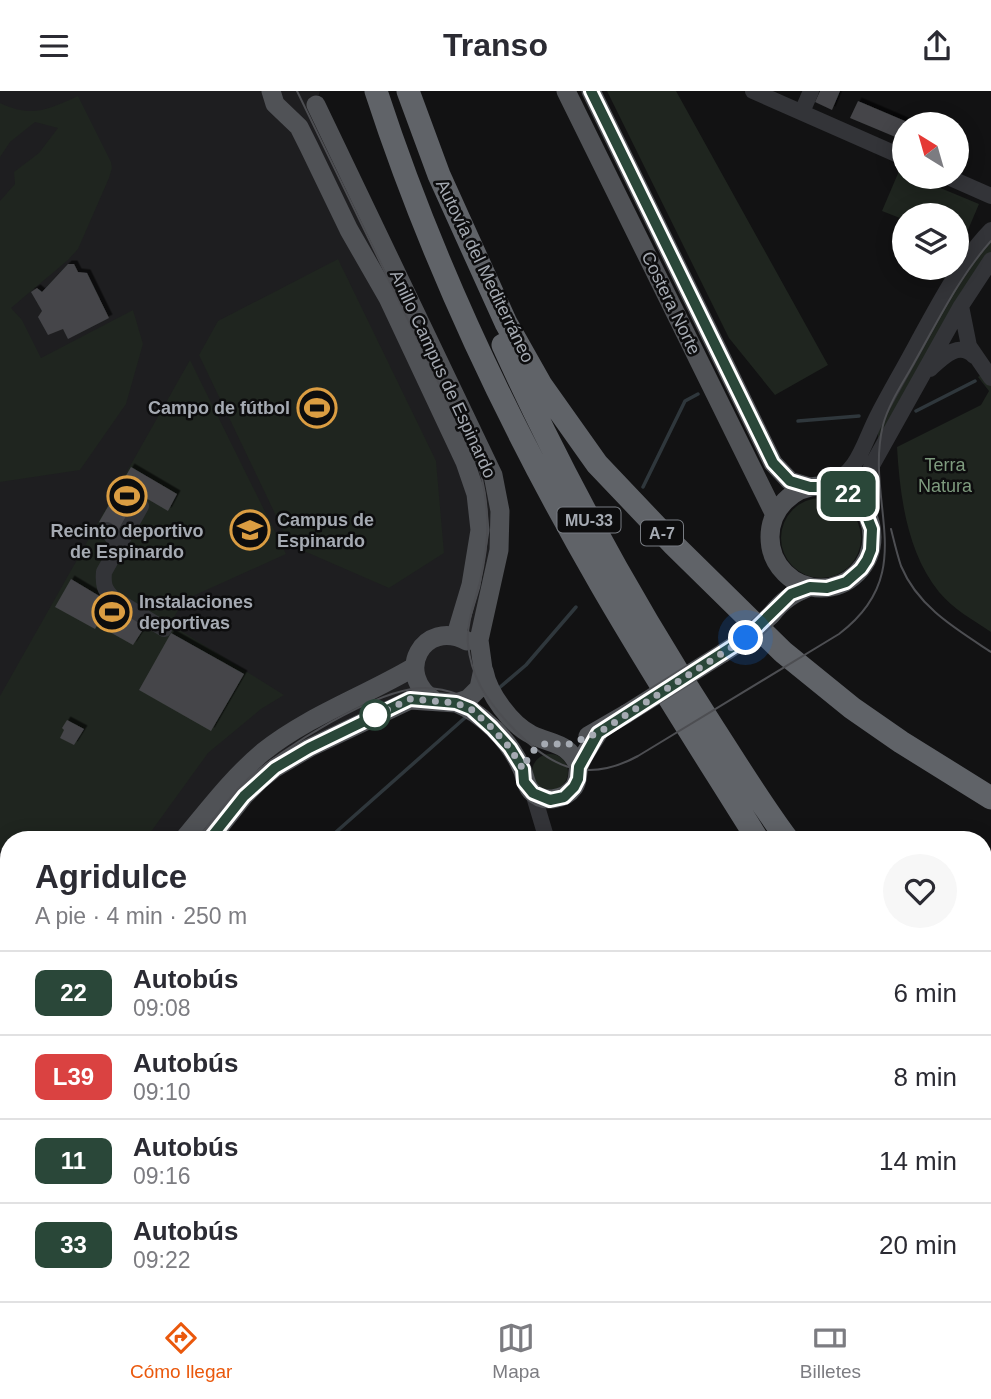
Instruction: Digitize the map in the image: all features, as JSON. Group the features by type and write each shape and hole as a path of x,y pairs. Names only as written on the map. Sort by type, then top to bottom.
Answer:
{"highway":[{"name":"Autovía del Mediterráneo","path":"376,91 435,250 469,331 514,425 600,584 752,831"},
{"name":"Autovía del Mediterráneo","path":"408,91 439,175 521,351 566,421 612,481 729,600 813,678 901,742 991,798"},
{"name":"MU-33","path":"439,175 491,319 537,419 597,535 664,650 782,831"}],"main road":[{"name":"Anillo Campus de Espinardo","path":"271,91 275,104 299,127 349,230 388,298 465,462 476,494 480,530 476,560 456,635"},
{"name":"Costera Norte","path":"566,91 775,515"},
{"name":"Costera Norte","path":"591,91 773,463 790,481 848,494 864,509"},
{"name":"Anillo Campus de Espinardo","path":"287,114 301,115 318,98 492,475 500,511 499,550 479,640 482,663 479,688 468,699 456,703"},
{"path":"777,608 785,589 770,541 775,515 790,498 819,487"},
{"path":"598,733 579,767 574,787 564,797 550,800 533,793 524,782 523,769 529,753 543,744 560,745 598,733 746,638 791,594 810,587 836,586 846,582 861,569 871,550 869,519 864,509"},
{"path":"778,566 797,583 810,587"},
{"path":"435,701 420,688 415,679 417,655 432,639 456,635 475,647 491,693 509,715 529,734 560,745 573,754 579,767"},
{"path":"190,831 229,784 264,752 310,722 414,667"},
{"path":"216,831 244,796 275,768 309,748 410,699 456,703 471,709 510,748 523,769"}],"street":[{"path":"753,91 892,152"},
{"path":"802,112 811,91"},
{"path":"970,187 991,196"},
{"path":"819,487 846,476 854,465 878,414 950,285 991,230"},
{"path":"864,509 865,480 961,306 991,260"},
{"path":"961,306 965,332 974,356"},
{"path":"922,376 958,349 968,350 991,378"},
{"path":"141,506 104,572 103,583 106,592 164,629"},
{"path":"107,530 119,545"},
{"path":"533,793 545,831"},
{"path":"548,831 547,822 553,807 564,797"}],"shaded area":[{"name":"Campus de Espinardo","path":"0,91 320,91 316,105 500,511 479,688 435,701 309,748 219,831 0,831"}],"green space":[{"path":"607,91 676,91 828,365 775,395 729,338"},
{"path":"78,96 111,162 109,178 78,249 11,308 22,320 41,358 133,310 143,344 126,404 80,470 0,482 0,201 15,184 14,172 39,153 58,128 35,122 10,142 0,157 0,103 31,111 57,105"},
{"path":"892,187 943,189 979,204 969,228 969,203 892,203 892,215 882,211"},
{"path":"991,235 991,256 878,447 878,432 914,355 962,280 969,280 969,269"},
{"name":"Campo de fútbol","path":"338,259 436,461 444,553 389,588 290,545 199,355 218,321"},
{"name":"Instalaciones deportivas","path":"190,360 286,554 184,600 170,624 284,695 261,709 208,753 152,831 0,831 0,696"},
{"name":"Terra Natura","path":"991,367 991,632 964,614 939,592 919,559 903,504 897,447 981,405 989,391 978,377"},
{"path":"821,498 836,501 849,510 858,523 861,538 858,553 849,566 836,575 821,578 806,575 793,566 784,553 781,538 784,523 793,510 806,501"},
{"path":"550,754 563,759 568,772 563,785 550,790 537,785 532,772 537,759"}],"building":[{"path":"820,91 840,91 832,110 815,102"},
{"path":"858,101 892,115 892,136 850,118"},
{"path":"68,264 74,264 78,272 87,273 109,318 68,339 63,329 48,335 38,317 42,311 31,292 37,288 42,292"},
{"path":"131,467 177,494 168,511 139,494 117,533 99,522"},
{"path":"71,579 111,603 95,629 55,607"},
{"path":"121,609 146,625 133,645 108,631"},
{"path":"171,633 244,674 211,731 139,690"},
{"path":"67,720 84,729 74,745 60,738"}],"waterway":[{"path":"916,411 975,381"},
{"path":"643,487 685,401 698,394"},
{"path":"798,421 859,416"},
{"path":"499,688 526,665 576,607"},
{"path":"337,831 467,716"}],"tram line":[{"path":"297,91 479,466 485,496 487,537 480,582 468,629 472,667 481,687 508,723 537,750 567,767 600,769 638,756 839,634 864,610 878,586 884,561 885,536 879,454 883,425 897,393 950,300 991,241"},
{"path":"891,529 901,566 917,593 939,616 991,652"},
{"path":"204,831 234,793 263,766 330,723 379,699 402,691 441,689 469,699 493,717"}],"bus line":[{"name":"22","path":"216,831 244,796 275,768 309,748 410,699 456,703 471,709 510,748 523,769 524,782 533,793 542,799 564,797 574,787 579,767 598,733 746,638 791,594 810,587 827,588 846,582 867,560 871,550 872,529 864,509 855,498 828,487 810,487 790,481 773,463 591,91"}],"place":[{"name":"Campo de fútbol","path":"317,408"},
{"name":"Recinto deportivo de Espinardo","path":"127,496"},
{"name":"Campus de Espinardo","path":"250,530"},
{"name":"Instalaciones deportivas","path":"112,612"}],"route":[{"path":"375,715 370,718 410,699 456,703 471,709 492,728 510,748 523,769 529,753 543,744 556,743 564,746 598,733 746,638"}]}
